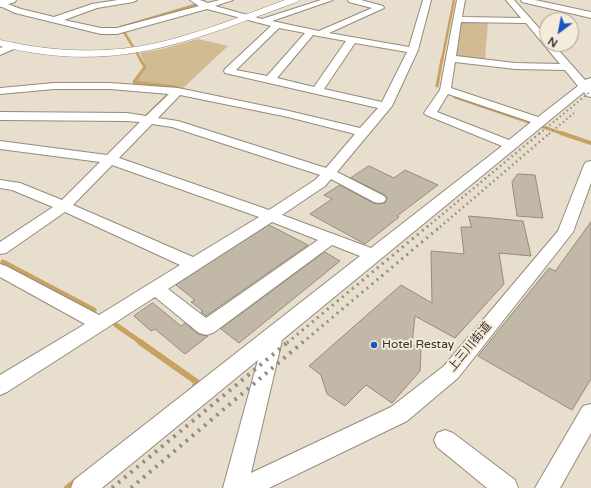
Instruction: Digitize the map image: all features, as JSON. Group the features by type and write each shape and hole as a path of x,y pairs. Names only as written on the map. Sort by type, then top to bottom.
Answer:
{"street":[{"path":"55,20 95,6 133,0"},
{"path":"194,0 205,6 244,18 315,33 413,50"},
{"path":"4,3 18,11 101,31 117,31 229,0"},
{"path":"0,43 44,52 87,55 131,52 178,41 294,0"},
{"path":"262,22 329,0"},
{"path":"270,80 315,33 380,8 352,0"},
{"path":"0,386 320,184 386,106 413,50 427,0"},
{"path":"462,0 452,60 445,90 430,113 510,145"},
{"path":"510,0 539,34"},
{"path":"525,0 591,15"},
{"path":"458,19 528,21"},
{"path":"277,25 229,71 386,106"},
{"path":"317,91 352,40"},
{"path":"0,52 13,46"},
{"path":"83,488 539,122 589,87 555,52"},
{"path":"452,60 515,66 568,67"},
{"path":"364,133 289,114 178,91 110,86 54,86 5,91 0,116 127,117 174,124 329,173 379,198"},
{"path":"445,90 539,122"},
{"path":"0,249 64,206 178,91"},
{"path":"0,145 109,159 271,216 373,255"},
{"name":"上三川街道","path":"244,488 399,414 451,372 565,232 591,165"},
{"path":"0,184 14,186 64,206 194,264"},
{"path":"155,288 206,328 330,239"},
{"path":"0,270 99,323"},
{"path":"235,488 274,335"},
{"path":"547,488 591,414"},
{"path":"444,440 506,488"}],"shaded area":[{"path":"461,21 488,22 485,59 479,60 456,56"},
{"path":"198,39 228,46 182,89 133,84 146,66 140,53 162,49"}],"building":[{"path":"369,166 394,178 405,170 438,185 397,216 399,217 365,244 310,214 332,199 324,195 340,185 373,203 385,203 387,198 385,195 351,178"},
{"path":"518,174 535,175 543,218 517,216 512,182"},
{"path":"469,216 523,221 531,256 499,253 504,284 455,338 415,316 412,344 421,350 420,371 392,403 366,385 345,406 327,394 321,375 309,366 401,285 432,303 431,251 464,254 461,227 471,227"},
{"path":"591,222 591,379 572,410 478,356 549,268 555,271"},
{"path":"269,225 308,245 206,316 201,312 203,311 191,302 195,300 176,285"},
{"path":"325,252 340,261 239,343 221,329"},
{"path":"153,303 181,326 185,323 198,334 208,336 185,354 155,329 151,331 134,316"}],"waterway":[{"path":"141,60 121,27 205,2 201,0"},
{"path":"442,60 454,0"},
{"path":"140,59 145,67 134,82 176,87 146,116"},
{"path":"437,86 442,59"},
{"path":"455,97 564,134"},
{"path":"564,134 591,143"},
{"path":"3,262 94,310"},
{"path":"116,325 142,343"},
{"path":"140,342 198,383 195,386"},
{"path":"67,488 77,480"}],"railway":[{"path":"539,134 591,91"},
{"path":"549,134 574,113"},
{"path":"427,227 540,133"},
{"path":"440,227 550,133"},
{"path":"287,343 428,226"},
{"path":"302,343 441,226"},
{"path":"112,488 288,342"},
{"path":"131,488 303,342"}],"place":[{"name":"Hotel Restay","path":"374,345"}]}
